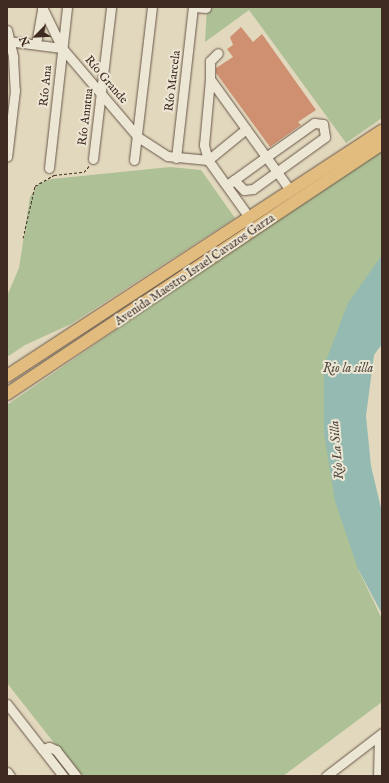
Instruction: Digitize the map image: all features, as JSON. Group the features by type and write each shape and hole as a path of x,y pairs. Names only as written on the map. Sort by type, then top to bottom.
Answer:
{"main road":[{"name":"Avenida Maestro Israel Cavazos Garza","path":"7,376 382,131"},
{"path":"352,165 361,153 360,144"},
{"name":"Avenida Maestro Israel Cavazos Garza","path":"7,394 382,144"},
{"path":"158,294 158,284 173,268"},
{"path":"7,368 32,360"}],"street":[{"name":"Río Ana","path":"49,168 67,7"},
{"name":"Río Anntua","path":"92,159 111,7"},
{"path":"134,160 138,137 152,7"},
{"path":"193,7 206,8"},
{"name":"Río Marcela","path":"176,158 193,7"},
{"path":"42,8 62,48"},
{"path":"36,44 42,8"},
{"path":"7,30 15,90 7,157"},
{"path":"9,41 62,48"},
{"name":"Río Grande","path":"62,48 138,137 157,152 176,158 208,160"},
{"path":"218,53 210,61 210,79 204,145 208,160 230,182 244,190 249,190 277,172 325,137 323,124 314,123 230,182"},
{"path":"210,79 290,190"},
{"path":"208,160 246,129"},
{"path":"230,182 249,217"},
{"path":"7,704 63,776"},
{"path":"331,774 380,734"},
{"path":"378,776 380,734"},
{"path":"42,749 49,747 56,750 76,776"},
{"path":"7,772 10,776"}],"path":[{"path":"23,238 35,186 54,175 84,172 92,159"}],"green space":[{"path":"207,7 382,7 382,118 346,143 249,10 205,42"},
{"path":"382,147 382,288 350,331 358,569 382,619 382,702 283,776 80,776 7,683 7,405"},
{"path":"170,167 201,170 235,218 71,324 25,345 7,357 7,296 19,268 30,197 39,183 52,179"}],"water":[{"name":"Rio la silla","path":"382,255 382,344 374,355 366,416 371,466 382,512 382,614 358,569 335,501 324,433 324,366 348,303"}],"building":[{"path":"241,27 253,42 262,34 316,110 298,122 301,125 270,147 216,73 216,68 233,57 227,49 233,45 230,37"}],"water label":[{"name":"Río La Silla","path":"338,450"}]}
